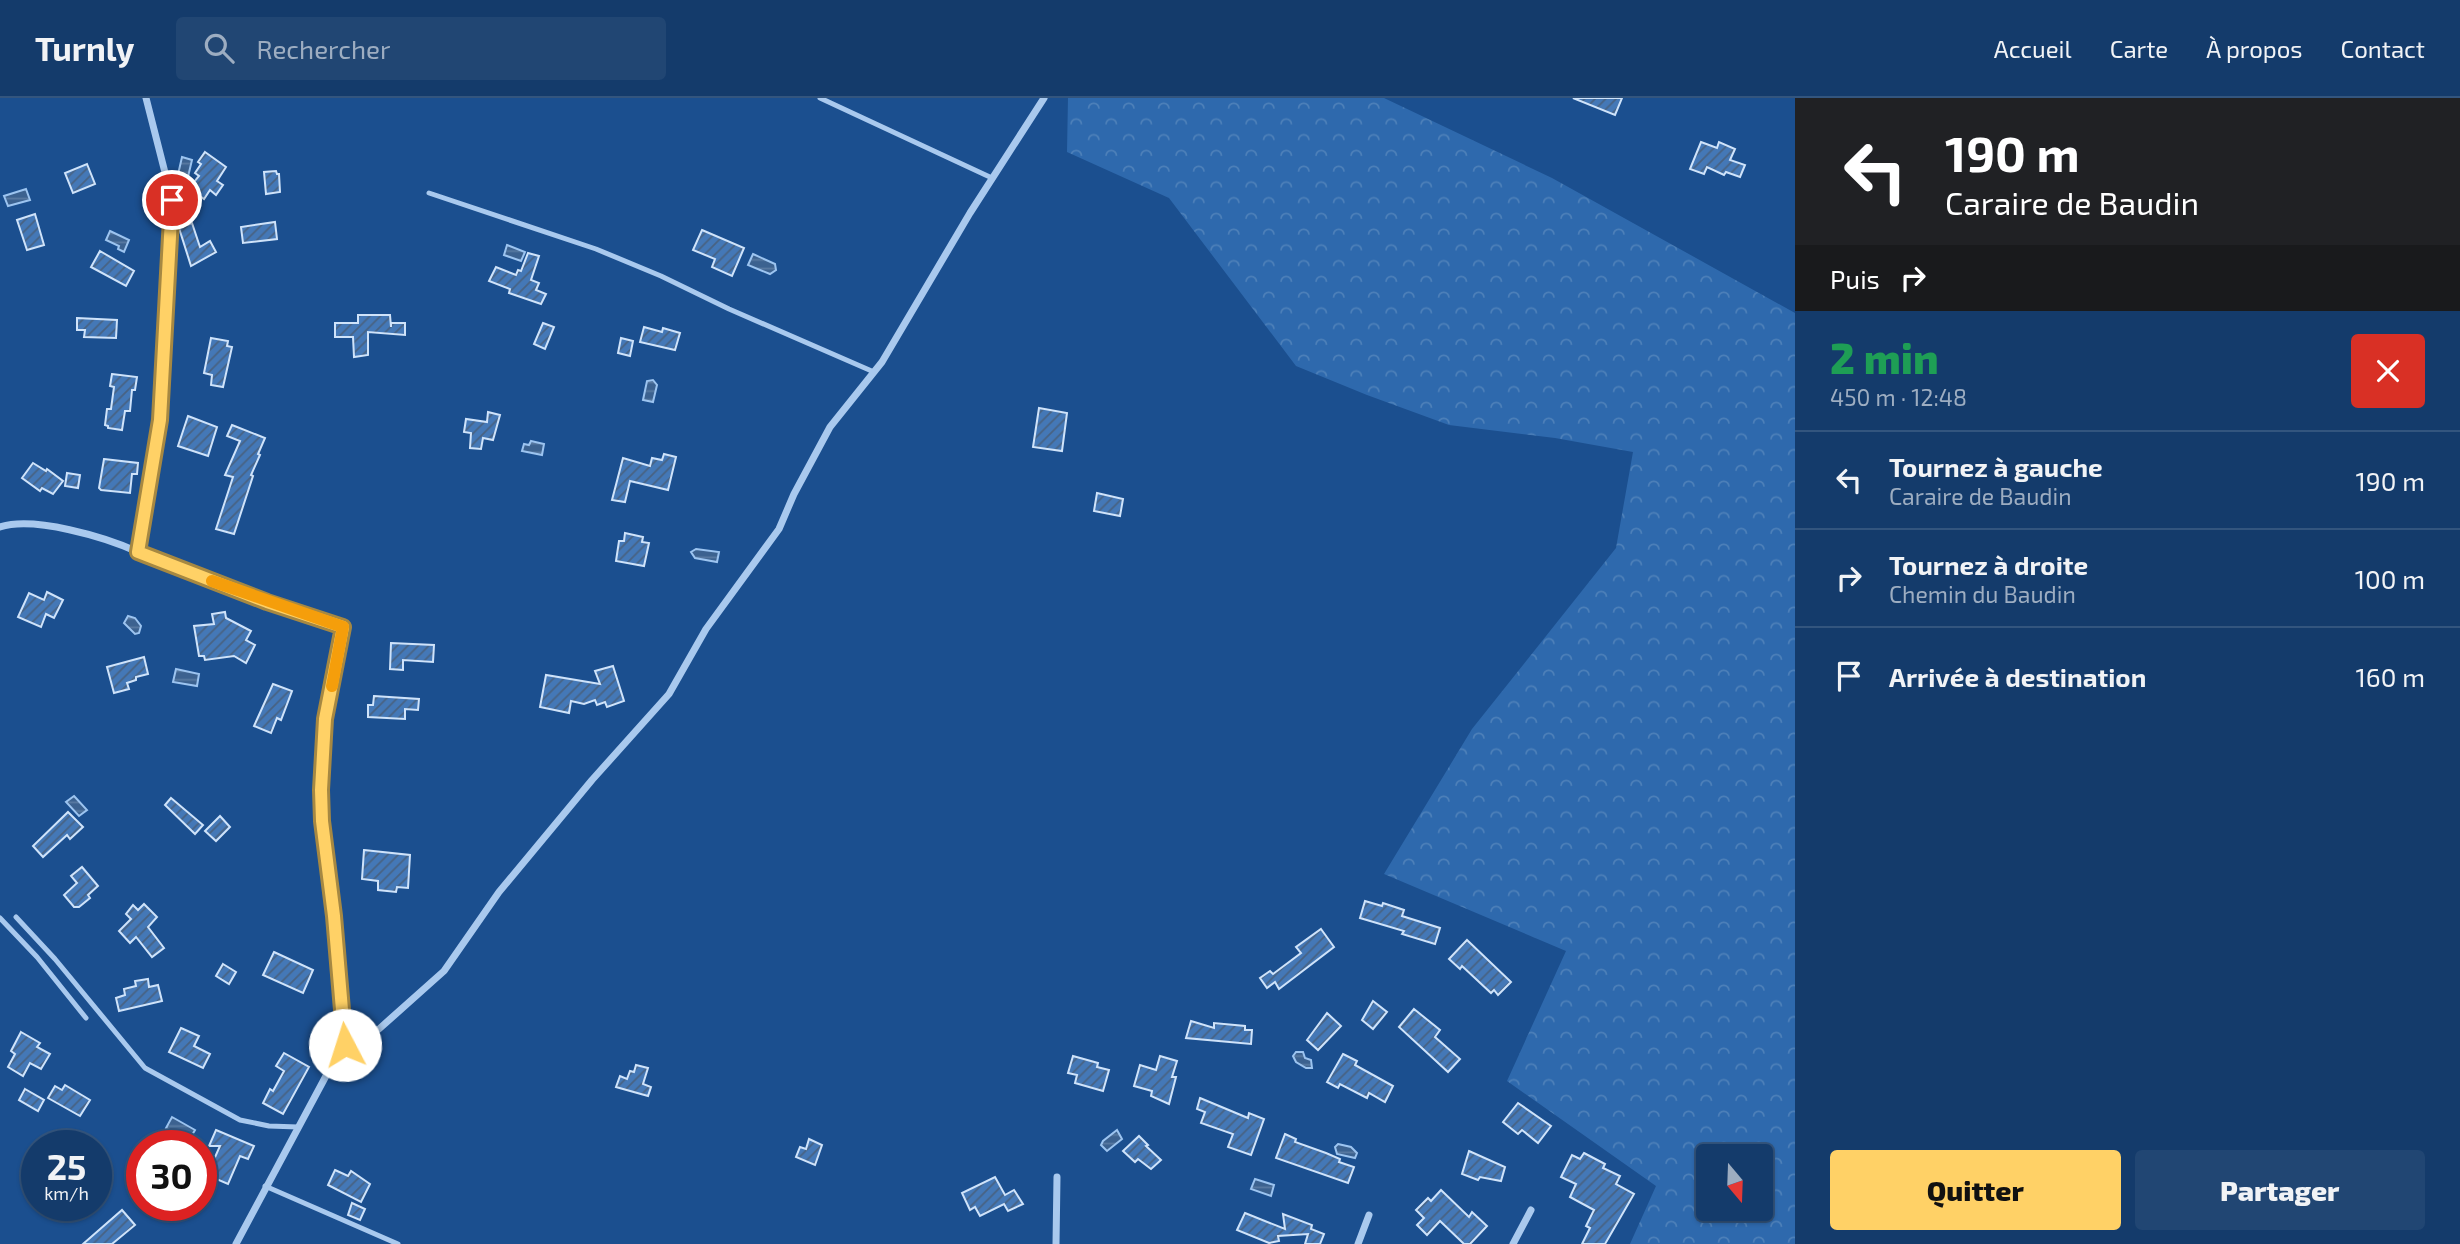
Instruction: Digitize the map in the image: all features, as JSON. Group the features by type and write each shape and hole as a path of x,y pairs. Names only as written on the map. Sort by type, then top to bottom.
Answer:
{"street":[{"path":"138,552 160,420 172,200 146,98"},
{"path":"236,1244 342,1046 379,1029 444,971 499,892 592,780 669,694 706,629 779,529 794,494 830,427 874,372 1044,98"},
{"path":"0,527 14,523 33,523 116,542 267,602 343,627 325,719 321,790 345,1045"},
{"path":"1056,1244 1057,1177"},
{"path":"1513,1244 1531,1209"},
{"path":"1358,1244 1369,1215"}],"lane":[{"path":"820,98 992,178"},
{"path":"429,193 596,249 874,372"},
{"path":"16,917 55,959 145,1068 240,1120 269,1126 298,1127"},
{"path":"0,918 37,957 86,1018"},
{"path":"265,1186 398,1244"}],"green space":[{"path":"1068,98 1384,98 1552,178 1795,313 1795,1244 1630,1244 1656,1186 1507,1081 1566,951 1384,874 1472,729 1616,548 1633,452 1555,438 1449,425 1296,366 1169,198 1067,152"}],"shaded area":[{"path":"182,157 192,160 187,181 177,179"},
{"path":"26,189 30,200 8,206 4,196"},
{"path":"110,231 129,240 124,252 118,249 119,246 106,240"},
{"path":"507,245 525,252 521,261 504,255"},
{"path":"753,254 775,264 776,270 770,274 748,265"},
{"path":"653,380 657,385 653,402 643,400 647,381"},
{"path":"531,441 544,444 542,455 522,451 524,444 529,445"},
{"path":"696,549 719,552 717,562 695,558 691,552"},
{"path":"128,616 135,618 141,626 139,633 135,634 124,623"},
{"path":"176,669 199,674 197,686 173,682"},
{"path":"74,796 87,810 79,816 66,802"},
{"path":"1296,1052 1303,1052 1305,1058 1311,1060 1312,1068 1306,1068 1296,1062 1293,1056"},
{"path":"172,1117 195,1130 170,1130 166,1128"},
{"path":"1117,1130 1122,1139 1107,1151 1101,1145"},
{"path":"1338,1144 1351,1147 1357,1153 1355,1158 1337,1154 1335,1147"},
{"path":"1255,1179 1274,1185 1271,1196 1251,1189"}],"building":[{"path":"1573,98 1622,98 1615,115"},
{"path":"1701,142 1717,148 1719,142 1735,149 1730,160 1745,165 1740,177 1726,172 1724,175 1707,167 1704,174 1690,169"},
{"path":"205,152 226,167 217,181 223,185 216,195 210,190 204,199 189,188 199,176 195,173"},
{"path":"87,164 95,184 73,193 65,173"},
{"path":"276,171 279,174 280,192 266,194 264,172"},
{"path":"35,214 44,245 27,250 17,220"},
{"path":"275,222 277,239 243,243 241,227"},
{"path":"192,223 200,247 210,241 216,252 191,266 179,228"},
{"path":"702,230 744,248 732,276 712,267 715,259 693,250"},
{"path":"100,251 134,271 126,286 91,267"},
{"path":"528,253 539,256 531,280 539,283 536,290 546,294 541,304 509,293 510,289 489,281 496,267 516,275 518,270 521,271"},
{"path":"358,315 390,315 391,327 391,323 405,323 405,335 368,332 368,355 354,357 353,337 335,337 335,323 358,323"},
{"path":"77,318 117,320 116,338 84,337 85,330 77,330"},
{"path":"543,323 554,327 545,349 534,344"},
{"path":"644,327 662,332 663,328 680,333 675,350 640,342"},
{"path":"211,338 228,341 227,346 232,347 223,387 211,385 212,375 204,373"},
{"path":"621,338 633,341 630,356 618,353"},
{"path":"112,374 137,377 135,390 132,390 130,411 125,411 122,430 105,425 107,409 111,409 114,387 110,386"},
{"path":"1039,408 1067,413 1062,451 1033,447"},
{"path":"488,412 500,415 493,440 483,438 481,449 470,448 471,433 464,432 466,419 487,422"},
{"path":"188,416 217,427 208,456 178,446"},
{"path":"232,425 265,438 234,534 216,529 233,477 225,475 240,441 227,436"},
{"path":"664,454 676,457 668,490 630,481 625,502 612,500 623,458 650,466 652,458 662,460"},
{"path":"104,459 138,463 137,474 132,474 130,493 99,488"},
{"path":"33,463 63,481 53,494 42,488 40,491 22,478"},
{"path":"67,473 80,475 78,488 65,486"},
{"path":"1097,493 1123,499 1120,516 1094,511"},
{"path":"625,533 643,537 642,542 649,543 644,566 616,561 619,541 624,541"},
{"path":"47,592 63,600 54,618 46,614 41,627 18,617 29,593 44,600"},
{"path":"225,612 226,618 251,631 246,640 255,645 246,663 234,656 205,660 204,656 199,656 194,626 214,624 212,614"},
{"path":"391,643 434,645 433,662 403,660 403,670 390,669"},
{"path":"144,657 148,674 127,683 129,689 114,693 107,667"},
{"path":"613,666 624,701 607,707 605,702 597,705 595,700 584,704 571,701 569,713 540,707 546,675 600,684 595,671"},
{"path":"273,684 292,691 281,720 277,718 271,733 254,726"},
{"path":"374,696 419,699 418,710 405,709 405,719 368,717 368,705 373,705"},
{"path":"171,798 203,825 195,834 165,805"},
{"path":"68,812 83,827 70,839 67,835 43,857 33,846"},
{"path":"220,816 230,827 216,841 205,831"},
{"path":"364,850 410,855 408,888 397,887 396,892 378,890 378,881 362,879"},
{"path":"82,867 98,886 88,895 90,898 79,907 74,907 64,895 77,883 71,876"},
{"path":"1365,901 1404,910 1402,916 1440,928 1435,944 1402,934 1404,931 1360,918"},
{"path":"144,904 157,917 148,927 164,948 152,957 136,937 130,943 119,931 131,919 126,914 133,905 138,910"},
{"path":"1321,929 1334,947 1279,989 1275,982 1267,988 1260,978 1270,971 1273,974 1301,953 1296,947"},
{"path":"1467,940 1511,982 1498,995 1494,990 1491,993 1462,966 1460,969 1449,959"},
{"path":"274,952 313,970 303,993 263,975"},
{"path":"223,964 236,972 229,984 216,976"},
{"path":"148,979 149,987 158,985 162,1001 119,1011 116,998 125,995 124,989 136,986 135,981"},
{"path":"1373,1001 1387,1012 1373,1029 1362,1020"},
{"path":"1414,1009 1440,1030 1435,1037 1460,1059 1448,1072 1399,1027"},
{"path":"1327,1013 1341,1026 1318,1050 1307,1040"},
{"path":"1191,1021 1214,1028 1214,1023 1245,1026 1245,1030 1252,1030 1251,1044 1186,1038"},
{"path":"181,1028 199,1036 194,1046 210,1054 203,1068 169,1052"},
{"path":"21,1032 40,1043 37,1047 50,1054 41,1069 30,1063 23,1076 8,1067 15,1054 11,1051"},
{"path":"284,1053 309,1067 283,1114 263,1103 284,1071 276,1066"},
{"path":"1343,1054 1357,1061 1355,1065 1393,1086 1385,1102 1369,1093 1367,1098 1340,1084 1338,1088 1327,1082"},
{"path":"1073,1056 1098,1063 1097,1067 1109,1070 1103,1091 1075,1083 1077,1075 1068,1073"},
{"path":"1160,1056 1177,1061 1169,1104 1151,1096 1152,1091 1134,1086 1140,1065 1156,1070"},
{"path":"636,1065 648,1068 643,1084 651,1087 648,1096 616,1087 620,1076 627,1079 630,1071 634,1072"},
{"path":"65,1085 90,1100 80,1116 48,1098 55,1086 62,1090"},
{"path":"25,1089 44,1100 38,1111 19,1100"},
{"path":"1200,1098 1248,1118 1249,1113 1264,1119 1251,1155 1228,1147 1233,1134 1201,1123 1205,1112 1197,1109"},
{"path":"1518,1103 1551,1126 1538,1143 1522,1130 1518,1134 1503,1122"},
{"path":"217,1130 254,1146 248,1159 240,1156 228,1184 217,1179 217,1153 220,1146 217,1146"},
{"path":"1285,1134 1296,1139 1295,1142 1354,1167 1348,1183 1276,1158"},
{"path":"1139,1136 1161,1160 1151,1169 1138,1159 1135,1162 1123,1151"},
{"path":"809,1139 822,1145 815,1165 796,1157 800,1147 806,1149"},
{"path":"1469,1151 1505,1167 1501,1181 1480,1177 1478,1180 1462,1174"},
{"path":"1584,1153 1605,1164 1603,1168 1620,1176 1616,1184 1634,1194 1605,1244 1582,1244 1590,1228 1586,1226 1594,1210 1570,1197 1576,1184 1561,1177 1572,1155 1580,1159"},
{"path":"335,1170 348,1176 351,1171 370,1184 361,1202 328,1185"},
{"path":"995,1177 1005,1195 1014,1190 1023,1204 1008,1211 1004,1204 980,1216 975,1207 970,1210 962,1193"},
{"path":"1441,1190 1469,1217 1472,1212 1487,1226 1470,1244 1464,1244 1440,1221 1427,1235 1417,1225 1424,1218 1416,1210 1428,1198 1431,1201"},
{"path":"352,1203 365,1209 360,1220 348,1215"},
{"path":"122,1210 126,1215 126,1221 132,1221 135,1225 112,1244 83,1244 112,1221"},
{"path":"1245,1213 1285,1229 1283,1214 1312,1225 1311,1229 1324,1234 1320,1244 1305,1244 1308,1234 1278,1236 1279,1241 1269,1243 1237,1230"}],"slow traffic":[{"path":"212,581 343,627 332,686"}],"route":[{"path":"172,200 160,420 138,552 267,602 343,627 325,719 321,790 345,1045"}]}
